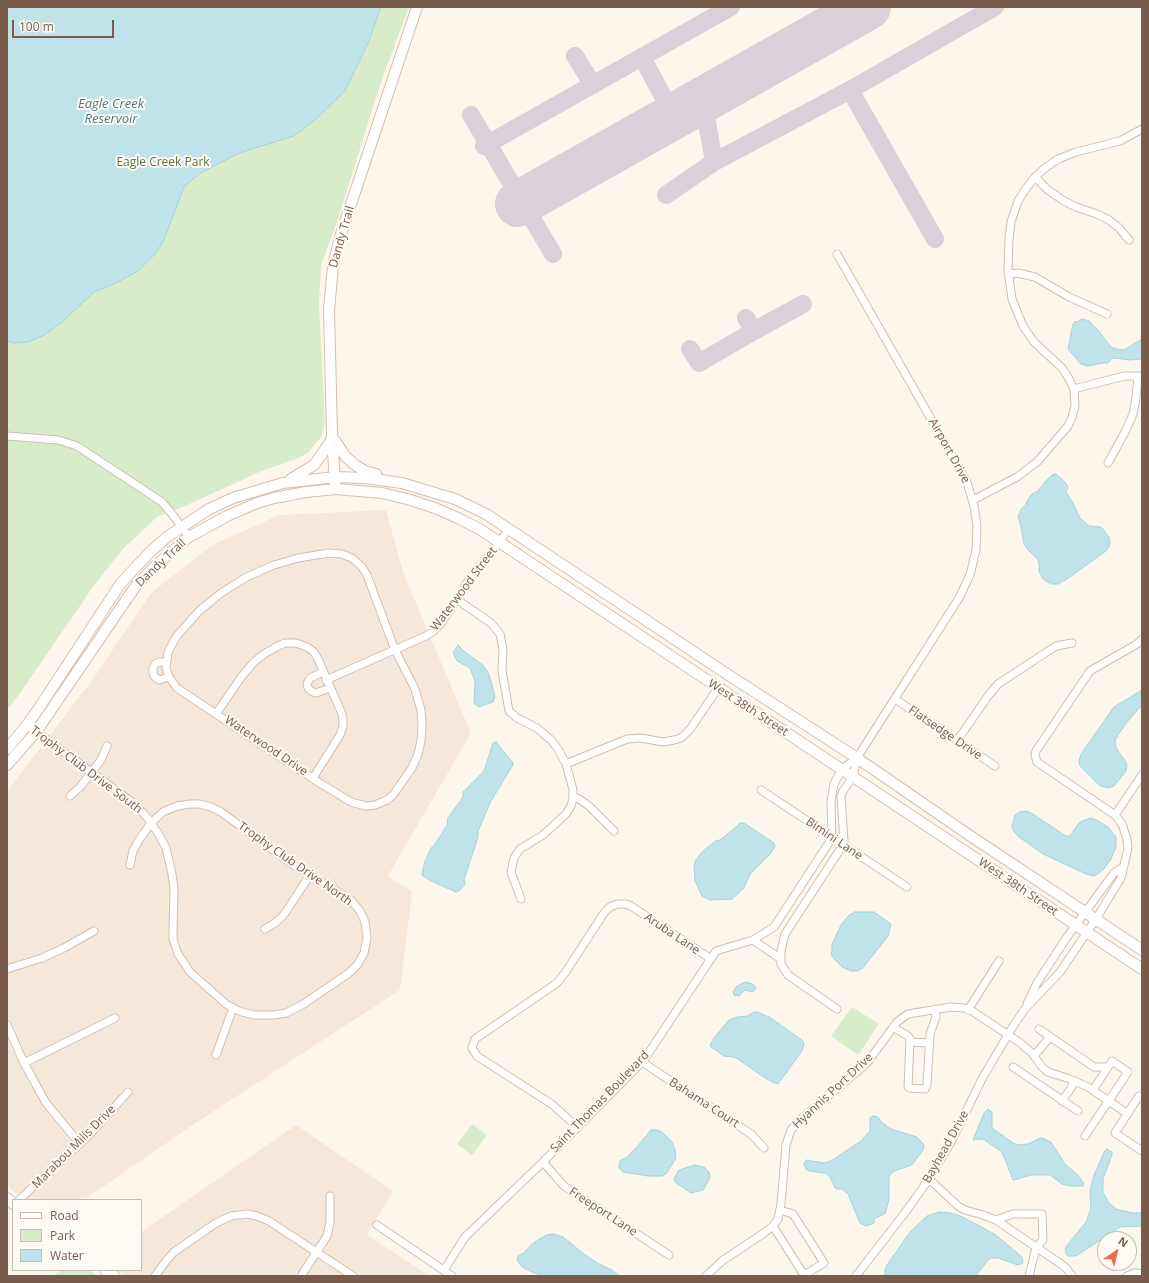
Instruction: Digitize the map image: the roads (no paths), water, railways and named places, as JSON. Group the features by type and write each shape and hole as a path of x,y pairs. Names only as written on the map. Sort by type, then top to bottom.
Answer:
{"main road":[{"name":"Dandy Trail","path":"7,765 36,732 135,587 155,566 189,538 214,522 257,503 293,494 336,489 332,438 329,305 333,266 340,237 417,7"},
{"path":"283,483 314,465 332,438 346,457 355,465 365,471 402,483"},
{"name":"Dandy Trail","path":"7,749 27,725 121,584 149,553 181,527 209,509 234,498 283,483 335,477"},
{"name":"West 38th Street","path":"335,477 365,478 402,483 430,490 462,502 478,510 856,758 1142,950"},
{"name":"West 38th Street","path":"336,489 382,493 421,503 460,519 500,543 1142,969"}],"street":[{"path":"973,500 1017,477 1042,458 1066,429 1071,420 1075,405 1074,389 1068,377 1063,370 1040,349 1023,326 1012,300 1008,274 1009,238 1012,216 1021,195 1044,168 1061,157 1120,141 1142,129"},
{"path":"1035,177 1048,190 1064,202 1109,220 1129,240"},
{"name":"Airport Drive","path":"837,254 962,472 973,500 977,525 974,560 968,579 959,598 856,758"},
{"path":"1008,274 1018,273 1035,277 1069,298 1107,314"},
{"path":"1074,389 1124,376 1140,376 1133,414 1108,463"},
{"path":"7,436 58,440 77,446 162,502 189,538"},
{"name":"Waterwood Street","path":"326,680 426,636 434,631 442,622 470,578 500,543 509,529"},
{"path":"166,662 159,662 155,664 153,668 154,676 159,680 168,674 166,662 167,654 171,645 199,611 226,589 253,573 289,560 304,556 329,553 346,556 357,562 362,567 367,575 395,650"},
{"path":"456,599 491,623 500,634 503,649 502,671 509,711 517,718 537,728 551,740 566,764 571,782 573,797 568,810 543,836 520,850 515,855 511,872 521,899"},
{"path":"1142,639 1137,644 1090,671 1036,751 1035,755 1039,764 1115,815 1142,775"},
{"path":"216,714 238,681 264,654 285,643 296,643 308,647 314,652 318,659 342,714 343,728 312,778"},
{"path":"957,741 998,684 1056,646 1072,643"},
{"name":"Waterwood Drive","path":"168,674 177,688 312,778 351,802 357,805 366,806 375,805 389,799 398,791 415,762 422,735 422,716 418,695 395,650"},
{"path":"323,672 310,678 308,686 310,690 316,693 330,688"},
{"path":"566,764 627,739 641,738 663,742 681,738 691,728 718,688"},
{"name":"Flatsedge Drive","path":"895,699 995,766"},
{"name":"Trophy Club Drive South","path":"27,725 132,802 151,823 166,848 172,874 174,889 173,932 178,954 190,972 220,999 234,1008 248,1014 261,1016 274,1015 286,1012 302,1005 353,969"},
{"path":"70,796 91,773 102,758 107,746"},
{"path":"832,838 831,801 834,784 842,769 856,758"},
{"path":"837,1009 790,977 781,964 781,951 785,934 843,845 841,796 853,777 856,758"},
{"name":"Bimini Lane","path":"761,790 907,887"},
{"path":"573,797 589,806 614,832"},
{"name":"Trophy Club Drive North","path":"130,865 136,846 151,823 163,812 178,806 191,804 211,807 221,812 295,866 350,899 363,916 367,928 367,944 362,958 353,969"},
{"name":"Bayhead Drive","path":"1024,1010 1060,972 1096,919 1121,878 1127,855 1128,842 1125,830 1115,815"},
{"name":"Saint Thomas Boulevard","path":"444,1270 466,1237 642,1062 716,951 753,940 774,927 832,838"},
{"name":"Bayhead Drive","path":"856,1276 910,1207 929,1179 951,1142 983,1076 1024,1010 1037,983 1076,925 1114,873 1123,867"},
{"path":"265,929 283,916 310,875"},
{"name":"Aruba Lane","path":"577,1127 553,1104 477,1056 472,1046 473,1042 477,1037 557,983 606,910 617,904 626,904 634,908 711,959"},
{"path":"774,927 785,934"},
{"path":"7,969 42,958 64,948 94,931"},
{"path":"753,940 781,959"},
{"path":"968,1010 999,961"},
{"name":"Hyannis Port Drive","path":"773,1226 778,1219 780,1210 786,1145 791,1130 800,1120 867,1063 898,1021 907,1014 913,1012 951,1006 968,1010 1008,1034 1024,1046 1048,1072 1074,1081 1093,1090 1128,1114"},
{"path":"216,1055 234,1008"},
{"path":"894,1027 908,1036 910,1042 907,1084 910,1088 925,1089 927,1087 930,1031 936,1017 936,1009"},
{"path":"24,1063 115,1018"},
{"path":"7,1025 24,1063 49,1108 80,1144"},
{"path":"1039,1029 1094,1067 1108,1067"},
{"path":"1034,1056 1050,1037"},
{"path":"910,1042 929,1043"},
{"path":"1085,1136 1128,1072 1112,1061 1093,1090"},
{"name":"Bahama Court","path":"642,1062 750,1134 764,1148"},
{"path":"1013,1067 1078,1111"},
{"path":"1062,1100 1071,1088 1074,1081"},
{"name":"Marabou Mills Drive","path":"20,1199 80,1144 128,1092"},
{"path":"1142,1098 1139,1096 1115,1133 1142,1151"},
{"name":"Freeport Lane","path":"543,1162 564,1186 669,1255"},
{"path":"929,1179 958,1206 965,1210 996,1220 1064,1266 1072,1276"},
{"path":"301,1276 323,1244 329,1231 330,1196"},
{"path":"706,1276 722,1261 773,1226 804,1275 824,1263 794,1214 780,1210"},
{"path":"996,1220 1013,1214 1042,1214 1043,1240 1036,1248 1029,1276"},
{"path":"155,1276 166,1261 178,1249 219,1221 234,1215 250,1215 266,1219 353,1276"},
{"path":"377,1226 452,1276"},
{"path":"1127,1276 1135,1273 1142,1274"}],"water":[{"name":"Eagle Creek Reservoir","path":"7,7 381,7 369,41 345,91 314,121 294,136 239,153 199,174 184,187 164,240 156,253 138,271 116,283 94,292 60,324 42,336 28,342 14,343 7,341"},
{"path":"1082,319 1089,321 1111,347 1116,349 1124,350 1142,339 1142,359 1130,360 1113,358 1108,363 1088,366 1081,364 1068,349 1073,324 1075,321 1077,322"},
{"path":"1056,474 1068,487 1066,492 1080,518 1089,526 1101,527 1109,537 1110,542 1106,551 1067,579 1058,584 1051,584 1043,579 1039,571 1039,563 1037,558 1024,544 1018,516 1032,494 1038,491 1052,475"},
{"path":"458,645 483,665 489,674 495,696 493,702 479,707 474,703 475,681 470,668 457,661 453,652"},
{"path":"1142,690 1142,705 1127,722 1115,741 1116,748 1126,762 1126,771 1114,786 1108,788 1100,786 1080,766 1079,761 1081,754 1114,707"},
{"path":"496,742 513,765 491,801 478,831 478,837 464,880 465,884 456,892 423,876 422,874 425,861 431,848 434,846 447,825 448,818 463,797 463,792 484,771 493,743"},
{"path":"1027,811 1066,836 1070,836 1078,824 1082,821 1091,818 1097,820 1109,828 1116,837 1116,847 1111,859 1104,869 1093,876 1043,854 1014,832 1012,826 1015,815 1020,812"},
{"path":"740,823 744,823 774,843 775,846 771,853 750,874 744,888 732,899 710,900 702,896 695,881 694,866 696,860 701,853 715,841 720,840"},
{"path":"855,912 874,912 891,924 888,936 863,968 857,971 851,971 842,967 831,954 832,944 841,925 849,915"},
{"path":"747,982 754,985 756,988 755,990 752,992 745,990 739,996 734,995 733,992 737,986"},
{"path":"754,1012 769,1017 802,1040 804,1044 802,1051 778,1084 759,1074 738,1059 724,1056 710,1045 729,1020 737,1017 748,1016"},
{"path":"988,1109 992,1112 992,1128 1013,1143 1018,1145 1028,1144 1042,1138 1051,1142 1065,1164 1079,1176 1084,1184 1083,1186 1070,1186 1062,1184 1050,1175 1031,1175 1013,1180 1002,1152 983,1139 973,1140 984,1113"},
{"path":"873,1116 878,1117 881,1122 891,1129 917,1137 924,1145 923,1150 912,1165 894,1171 890,1175 889,1199 885,1214 877,1217 874,1220 874,1223 866,1226 860,1223 848,1194 842,1189 835,1188 830,1177 825,1173 809,1171 806,1169 804,1164 806,1160 824,1163 831,1161 861,1141 870,1131 870,1118"},
{"path":"651,1130 662,1132 672,1142 675,1149 676,1158 666,1174 662,1176 648,1176 623,1172 619,1168 620,1161 627,1157 635,1149"},
{"path":"1107,1149 1112,1152 1112,1155 1103,1179 1103,1192 1109,1203 1116,1209 1132,1213 1142,1213 1142,1226 1120,1227 1114,1231 1097,1231 1097,1242 1076,1256 1068,1256 1065,1249 1086,1222 1091,1208 1090,1192 1093,1178 1104,1152"},
{"path":"695,1165 704,1167 709,1172 710,1178 703,1190 691,1193 675,1182 674,1179 678,1171"},
{"path":"939,1212 951,1213 963,1217 996,1235 1022,1257 1023,1263 1018,1265 998,1258 991,1258 976,1276 885,1276 887,1265 910,1232 927,1216"},
{"path":"553,1234 563,1237 584,1254 620,1276 543,1276 522,1267 517,1260 518,1256 525,1252 539,1239"}],"park label":[{"name":"Eagle Creek Park","path":"163,163"}]}
